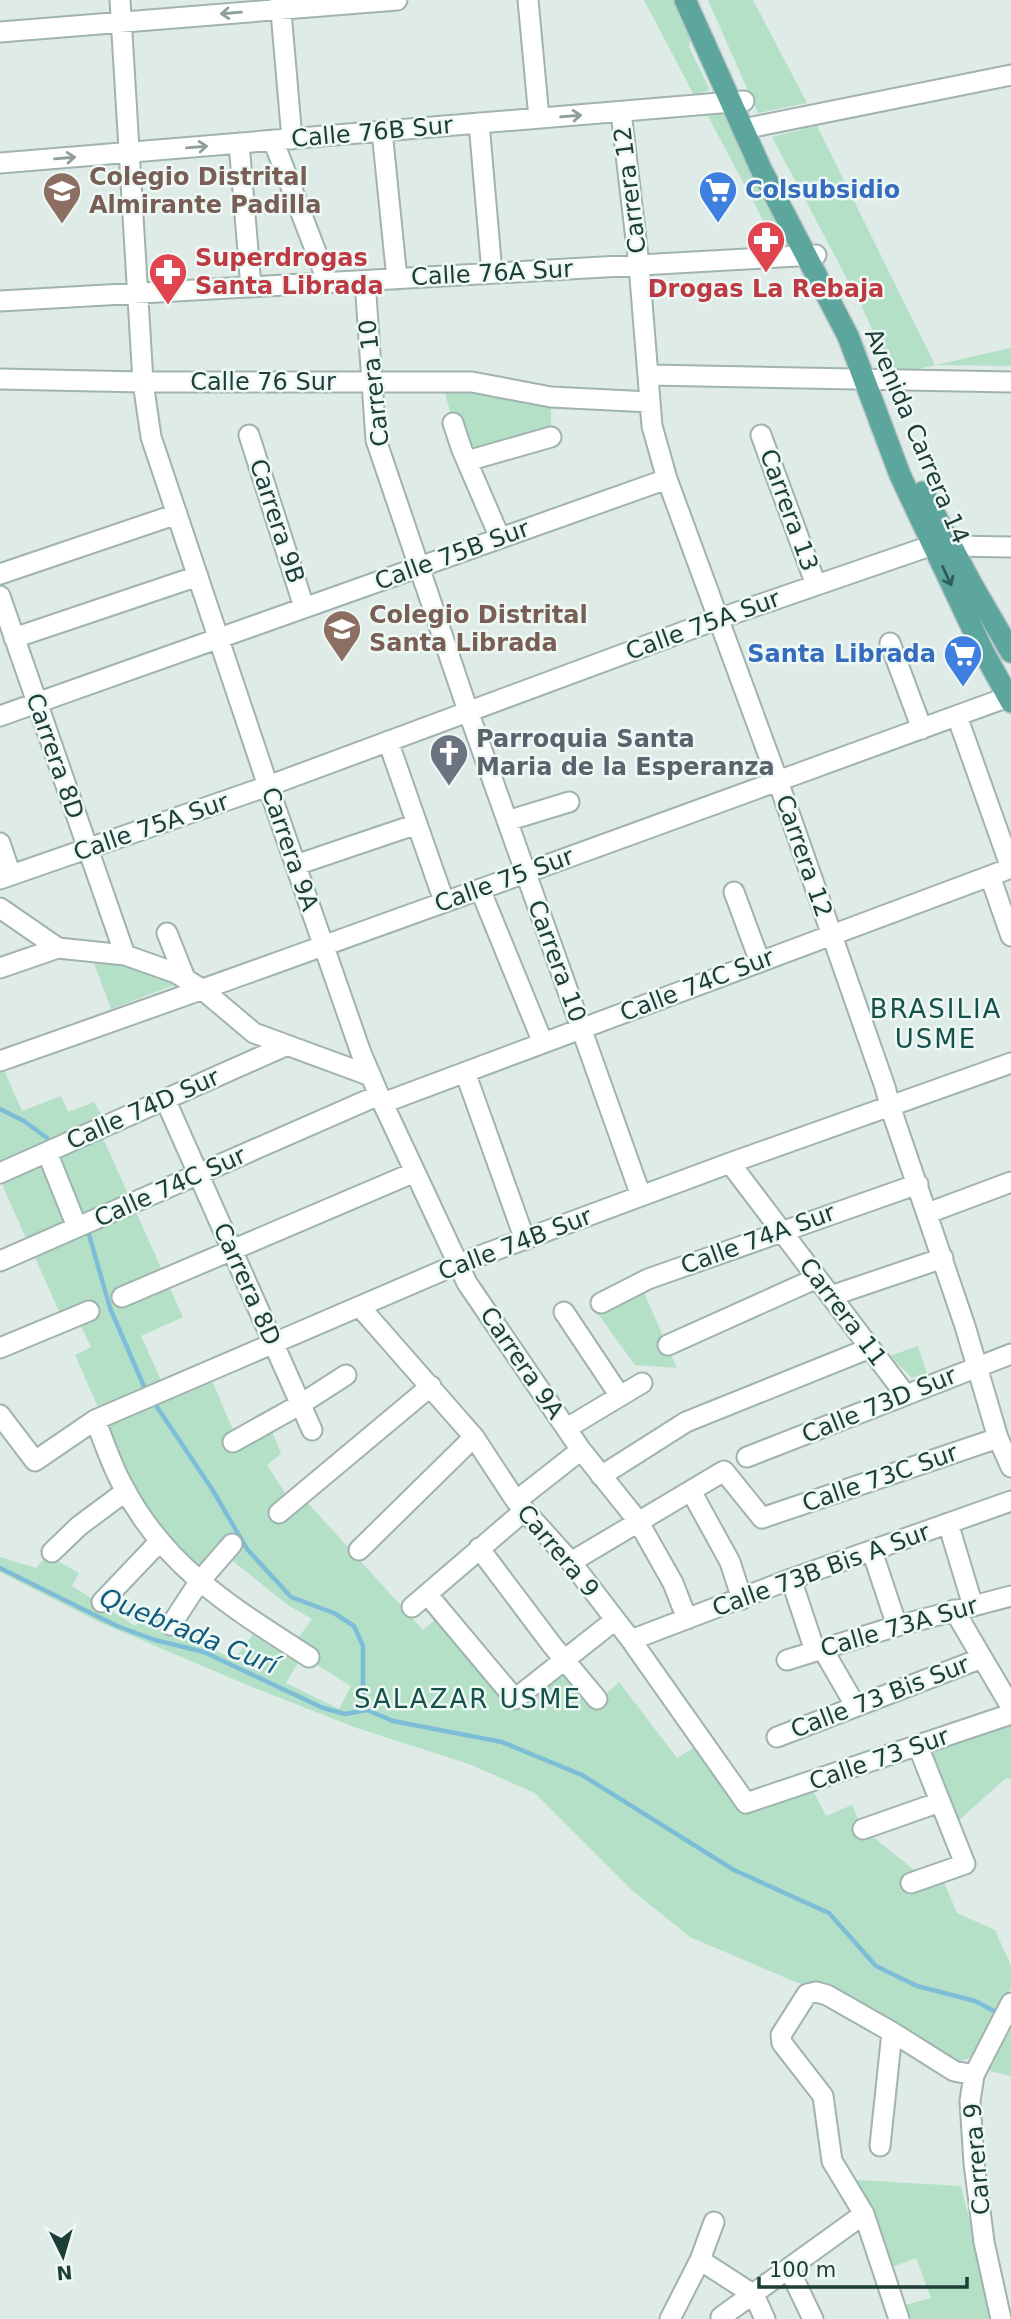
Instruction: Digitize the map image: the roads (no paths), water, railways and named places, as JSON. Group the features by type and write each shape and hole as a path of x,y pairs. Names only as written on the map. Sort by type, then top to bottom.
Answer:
{"main road":[{"name":"Avenida Carrera 14","path":"685,0 738,102"},
{"name":"Avenida Carrera 14","path":"699,0 749,128 811,255 863,340 872,378 918,481 984,653 1010,699"},
{"name":"Avenida Carrera 14","path":"942,545 1011,652"}],"street":[{"name":"Carrera 9A","path":"120,0 143,382 151,437 268,786 371,1076 467,1283 581,1450 638,1521 673,1583 687,1619"},
{"path":"0,32 280,5 397,0"},
{"path":"528,0 540,118"},
{"path":"280,5 282,140 328,283"},
{"path":"749,128 1011,75"},
{"name":"Calle 76B Sur","path":"0,163 738,102"},
{"name":"Carrera 12","path":"621,112 639,265 652,426 667,478 886,1087 890,1106 978,1366 998,1438 1011,1467"},
{"path":"479,123 492,273"},
{"path":"382,131 397,279"},
{"path":"239,143 251,287"},
{"name":"Calle 76A Sur","path":"0,301 811,255"},
{"name":"Carrera 10","path":"365,281 376,440 468,711 641,1196"},
{"path":"649,375 1011,382"},
{"name":"Calle 76 Sur","path":"0,379 472,382 551,397 650,402"},
{"path":"453,423 500,538"},
{"name":"Carrera 9B","path":"249,435 304,607"},
{"name":"Carrera 13","path":"761,435 816,585"},
{"path":"467,461 551,437"},
{"name":"Calle 75B Sur","path":"0,716 667,478"},
{"path":"0,574 177,514"},
{"name":"Calle 75A Sur","path":"6,877 268,786 816,585 942,545 1011,547"},
{"path":"14,638 198,576"},
{"name":"Carrera 8D","path":"0,596 125,955"},
{"path":"890,643 922,729"},
{"name":"Calle 75 Sur","path":"0,1061 325,947 444,901 1010,699"},
{"path":"957,716 1011,868"},
{"path":"388,741 444,901"},
{"path":"507,821 569,802"},
{"path":"296,865 417,824"},
{"path":"0,844 6,877"},
{"name":"Calle 74C Sur","path":"0,1261 198,1174 381,1099 465,1072 1011,868"},
{"path":"990,876 1011,936"},
{"path":"480,889 543,1043"},
{"path":"734,892 760,962"},
{"path":"0,908 58,948"},
{"path":"167,933 185,978"},
{"path":"0,968 58,948 125,955 159,965 185,978 254,1033 371,1076"},
{"name":"Calle 74D Sur","path":"1,1169 47,1152 285,1046"},
{"name":"Calle 74B Sur","path":"0,1415 35,1461 95,1420 458,1264 1011,1063"},
{"path":"465,1072 525,1240"},
{"name":"Carrera 8D","path":"165,1100 312,1430"},
{"path":"47,1152 77,1227"},
{"name":"Carrera 11","path":"730,1163 905,1394"},
{"path":"122,1297 415,1172"},
{"name":"Calle 74A Sur","path":"601,1303 648,1279 918,1184"},
{"path":"928,1213 1010,1187"},
{"path":"831,1296 943,1258"},
{"path":"668,1345 817,1278"},
{"name":"Carrera 9","path":"360,1307 474,1437 520,1506 571,1562 631,1640 746,1803"},
{"path":"0,1348 89,1311"},
{"path":"565,1312 620,1396"},
{"path":"601,1476 686,1422 870,1348"},
{"name":"Calle 73D Sur","path":"747,1457 1011,1354"},
{"path":"233,1442 346,1375"},
{"path":"567,1428 642,1383"},
{"path":"279,1513 430,1386"},
{"path":"95,1420 126,1491 160,1541 199,1582 223,1601 309,1657"},
{"path":"359,1550 474,1437"},
{"name":"Calle 73C Sur","path":"691,1491 724,1471 762,1518 998,1438"},
{"path":"581,1450 420,1601 515,1699 615,1620"},
{"path":"52,1552 79,1526 126,1491"},
{"path":"571,1562 691,1491 730,1562 742,1599"},
{"name":"Calle 73B Bis A Sur","path":"631,1640 791,1578 1011,1501"},
{"path":"948,1523 963,1608 982,1658 1011,1707"},
{"path":"102,1602 160,1541"},
{"path":"171,1625 199,1582 232,1544"},
{"path":"479,1548 597,1699"},
{"path":"872,1551 897,1626"},
{"path":"791,1578 819,1650 855,1705"},
{"name":"Calle 73A Sur","path":"787,1660 897,1626 1011,1596"},
{"name":"Calle 73 Bis Sur","path":"777,1737 982,1658"},
{"name":"Calle 73 Sur","path":"746,1803 1011,1714"},
{"path":"911,1883 965,1864 918,1746"},
{"path":"863,1829 940,1802"},
{"path":"899,2319 864,2214 832,2161 823,2096 781,2039 781,2035 807,1994 827,1994 954,2071 974,2075"},
{"name":"Carrera 9","path":"1002,2319 984,2242 974,2163 970,2101 974,2075 1011,2003"},
{"path":"880,2146 892,2032"},
{"path":"721,2318 864,2214"},
{"path":"670,2319 700,2260 713,2222"},
{"path":"700,2260 754,2295 765,2319"},
{"path":"789,2269 813,2319"}],"waterway":[{"path":"0,1109 24,1121 47,1138"},
{"path":"88,1231 110,1308 146,1391"},
{"path":"153,1401 212,1489 247,1549 291,1597 334,1613 354,1626 363,1646 363,1697 367,1710 393,1721 502,1742 582,1775 734,1870 829,1913 876,1966 917,1986 975,2001 1000,2014"},
{"name":"Quebrada Curí","path":"0,1568 117,1626 155,1640 204,1652 323,1708 345,1714 367,1710"}],"place":[{"name":"Colsubsidio","path":"718,224"},
{"name":"Colegio Distrital Almirante Padilla","path":"62,225"},
{"name":"Drogas La Rebaja","path":"766,274"},
{"name":"Superdrogas Santa Librada","path":"168,306"},
{"name":"Colegio Distrital Santa Librada","path":"342,663"},
{"name":"Santa Librada","path":"963,688"},
{"name":"Parroquia Santa Maria de la Esperanza","path":"449,787"}],"district":[{"name":"BRASILIA USME","path":"936,1024"},
{"name":"SALAZAR USME","path":"468,1699"}]}
